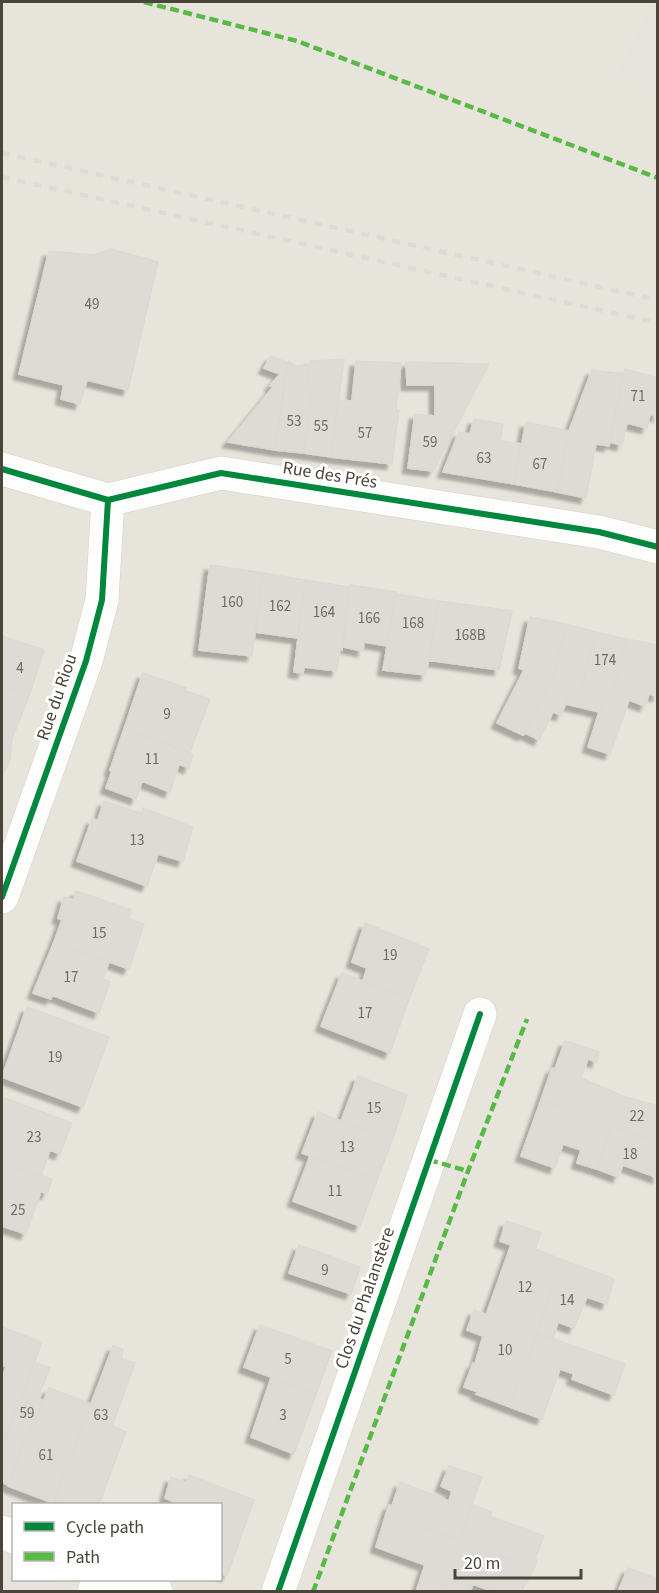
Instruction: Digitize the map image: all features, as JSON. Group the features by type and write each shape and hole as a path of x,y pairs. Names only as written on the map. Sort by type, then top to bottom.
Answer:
{"street":[{"name":"Rue des Prés","path":"2,469 108,500 221,473 599,532 657,547"},
{"name":"Rue du Riou","path":"2,897 86,661 102,600 108,500"},
{"name":"Clos du Phalanstère","path":"278,1592 480,1014"},
{"path":"121,1581 156,1592"}],"shaded area":[{"path":"2,2 657,2 657,1591 80,1592 48,1581 222,1581 222,1503 12,1503 12,1568 2,1564"},
{"path":"654,2 658,2 657,98 617,73"},
{"path":"2,1564 12,1568 12,1581 48,1581 80,1591 2,1592"}],"building":[{"path":"111,249 158,262 128,390 87,380 80,404 61,399 64,385 19,374 49,251 94,255"},
{"path":"271,356 288,363 275,450 228,442 273,387 270,386 280,374 264,368"},
{"path":"344,359 331,457 304,453 312,392 306,392 310,361"},
{"path":"289,361 295,366 309,366 306,392 312,392 304,453 275,450 286,366"},
{"path":"356,361 401,363 396,410 399,410 392,464 331,457 338,400 352,401"},
{"path":"406,362 489,364 433,471 408,468 415,414 435,416 435,385 407,385"},
{"path":"625,369 658,378 658,416 650,414 647,428 627,423 622,445 609,442"},
{"path":"592,370 624,374 609,446 596,444 586,498 557,492 569,431"},
{"path":"474,419 503,424 500,441 521,444 514,484 443,472 459,432 470,434"},
{"path":"526,422 569,431 557,492 514,484"},
{"path":"210,565 263,573 252,656 199,650"},
{"path":"263,573 305,580 297,638 256,632"},
{"path":"305,580 349,587 342,650 340,649 337,671 304,667 303,673 294,672"},
{"path":"350,585 397,592 387,646 364,642 363,651 343,647"},
{"path":"396,594 439,601 426,675 383,670"},
{"path":"439,601 512,611 499,670 428,660"},
{"path":"530,617 566,624 553,677 523,735 497,723 524,670 519,668"},
{"path":"566,624 596,632 581,689 573,688 561,715 553,712 539,740 525,733 553,677"},
{"path":"596,632 627,639 615,682 599,712 566,704 573,688 581,689"},
{"path":"2,636 44,650 29,696 2,686"},
{"path":"627,639 658,645 658,696 649,694 645,706 629,700 610,754 588,747 599,712 615,682"},
{"path":"143,673 210,699 190,752 124,729"},
{"path":"2,686 29,696 12,739 2,735"},
{"path":"124,729 193,754 189,768 179,764 170,792 142,781 136,799 106,788"},
{"path":"2,735 12,739 10,760 2,775"},
{"path":"104,801 142,814 143,808 193,827 183,861 158,854 147,886 77,861 92,819 98,820"},
{"path":"76,891 131,910 129,919 144,924 129,969 54,942 62,920 58,918 64,897 74,900"},
{"path":"365,923 429,949 409,999 363,981 367,968 352,962"},
{"path":"54,942 109,962 103,979 110,982 99,1013 52,995 51,999 33,993"},
{"path":"342,973 409,999 390,1053 321,1026"},
{"path":"27,1007 109,1037 83,1107 2,1077"},
{"path":"565,1041 599,1052 597,1062 588,1059 581,1078 623,1096 612,1126 541,1100 552,1068 555,1069"},
{"path":"358,1076 407,1095 392,1141 341,1121"},
{"path":"623,1096 658,1106 658,1142 612,1126"},
{"path":"2,1097 72,1123 60,1154 50,1150 41,1176 2,1162"},
{"path":"541,1100 612,1126 597,1169 577,1163 581,1150 563,1144 555,1168 521,1156"},
{"path":"318,1112 392,1141 377,1180 302,1153"},
{"path":"612,1126 658,1142 658,1178 623,1165 618,1177 597,1169"},
{"path":"310,1156 377,1180 360,1226 293,1201"},
{"path":"2,1162 52,1179 47,1194 41,1191 26,1234 2,1226"},
{"path":"506,1221 541,1233 535,1249 563,1260 537,1333 486,1315 511,1245 500,1241"},
{"path":"299,1245 360,1267 351,1294 289,1273"},
{"path":"563,1260 614,1279 607,1304 587,1297 574,1328 558,1322 553,1339 537,1333"},
{"path":"474,1310 537,1333 510,1407 464,1387 473,1363 475,1364 483,1336 467,1330"},
{"path":"260,1325 332,1351 316,1394 244,1367"},
{"path":"2,1327 42,1342 2,1449 2,1379 6,1367 2,1365"},
{"path":"537,1333 625,1364 614,1395 572,1379 574,1374 560,1369 542,1419 510,1407"},
{"path":"113,1346 123,1350 121,1359 135,1363 112,1426 126,1432 99,1503 54,1501"},
{"path":"34,1362 50,1368 37,1399 44,1400 33,1426 31,1425 8,1485 2,1482 2,1449"},
{"path":"271,1378 316,1394 294,1454 251,1437"},
{"path":"49,1388 91,1404 53,1503 8,1486 31,1425 33,1426"},
{"path":"449,1466 482,1477 459,1540 386,1514 389,1505 392,1506 400,1482 449,1501 452,1491 441,1486"},
{"path":"189,1475 254,1500 227,1576 222,1574 222,1503 177,1503 165,1498 171,1477 187,1483"},
{"path":"472,1505 492,1512 490,1516 544,1536 535,1559 537,1560 534,1569 459,1540"},
{"path":"386,1514 459,1540 441,1592 416,1592 425,1565 376,1547"},
{"path":"459,1540 534,1569 530,1577 528,1576 522,1592 494,1592 473,1584 470,1592 441,1592"},
{"path":"628,1568 658,1579 658,1592 618,1592"}],"railway":[{"path":"2,153 658,300"},
{"path":"2,177 658,323"}],"marked path":[{"path":"144,2 297,41 658,178"},
{"path":"313,1592 468,1171 527,1019"},
{"path":"429,1160 468,1171"}],"cycle path":[{"path":"2,469 108,500 221,473 599,532 658,547"},
{"path":"2,897 86,661 102,600 108,500"},
{"path":"278,1592 480,1014"}]}
